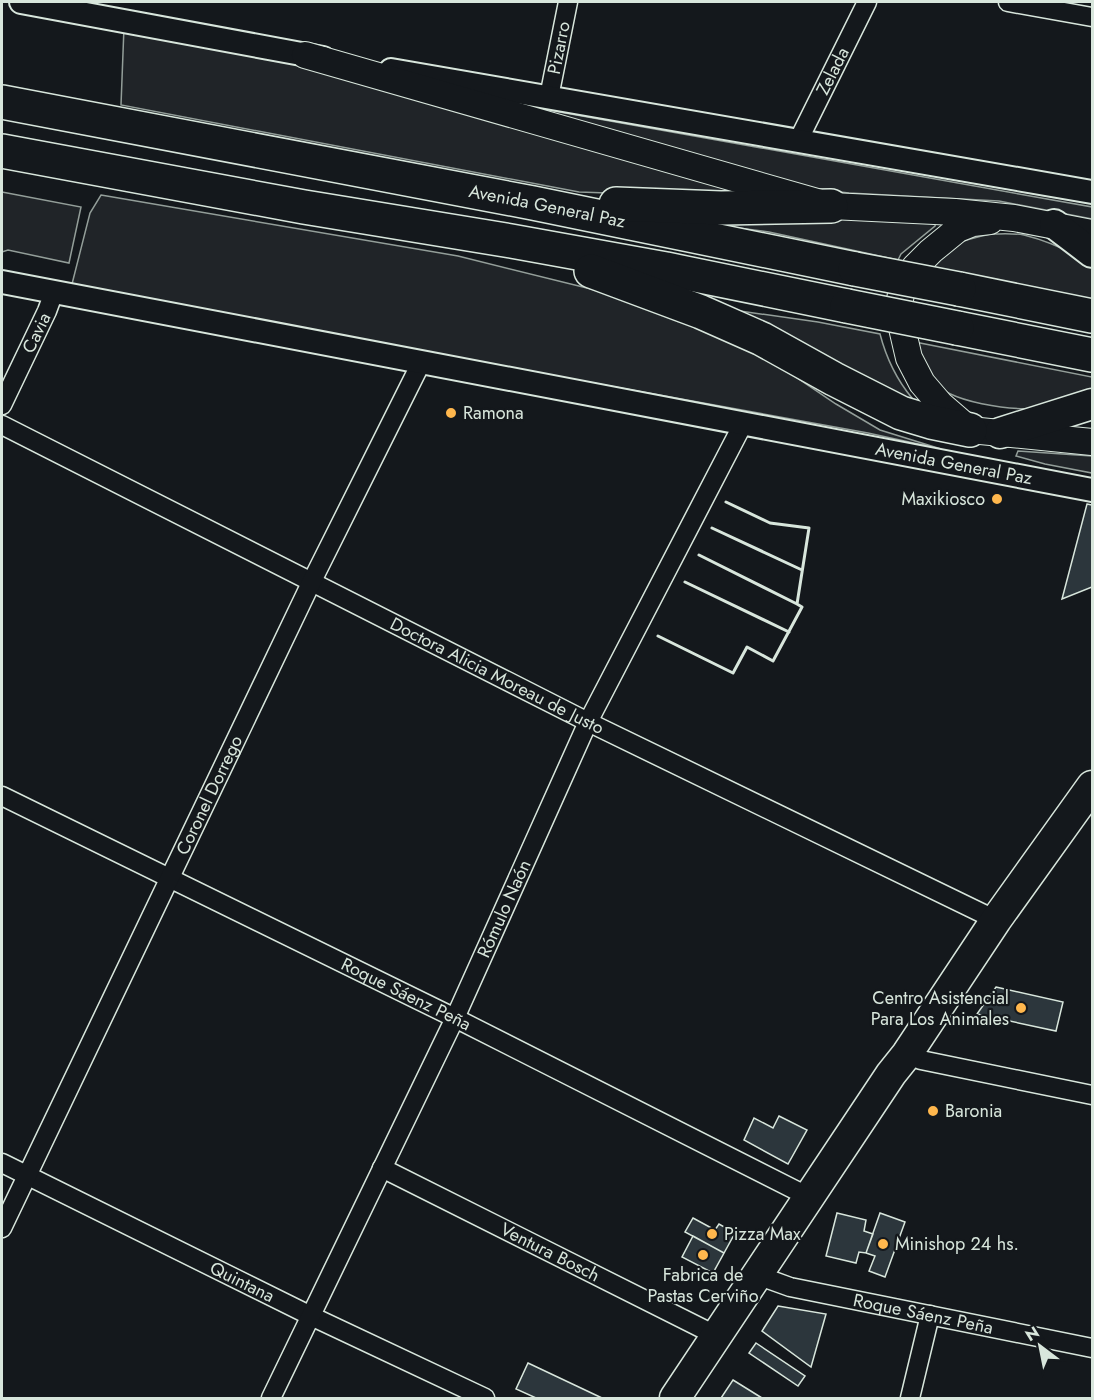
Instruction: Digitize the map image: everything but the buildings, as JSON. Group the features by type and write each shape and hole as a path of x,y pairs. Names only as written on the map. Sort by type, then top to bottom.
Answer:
{"highway":[{"name":"Avenida General Paz","path":"2,102 533,203 1092,316"},
{"path":"2,152 666,269 1092,355"},
{"path":"533,203 721,208 831,206"},
{"path":"511,241 701,312 762,339 901,413 931,422 985,432 1092,404"},
{"path":"675,1398 891,1074 907,1054 996,920 1091,784"}],"main road":[{"path":"305,56 831,206 956,212 1054,224 1092,233"},
{"path":"1014,218 973,223 958,230 930,251 915,267 901,294 898,311 909,358 922,383 940,405 985,432 1092,442"},
{"path":"1054,224 1092,254"}],"street":[{"path":"21,2 305,56 1092,192"},
{"name":"Pizarro","path":"549,97 568,2"},
{"name":"Zelada","path":"798,141 867,2"},
{"path":"1008,2 1092,17"},
{"name":"Avenida General Paz","path":"2,282 1092,490"},
{"name":"Cavia","path":"2,405 54,292"},
{"name":"Coronel Dorrego","path":"2,1228 311,583 421,363"},
{"name":"Rómulo Naón","path":"271,1398 455,1018 588,722 743,424"},
{"name":"Doctora Alicia Moreau de Justo","path":"2,425 588,722 996,920"},
{"name":"Roque Sáenz Peña","path":"2,796 455,1018 809,1197"},
{"path":"907,1054 921,1060 1092,1095"},
{"name":"Quintana","path":"2,1163 311,1316 485,1398"},
{"name":"Ventura Bosch","path":"382,1168 717,1336"},
{"name":"Roque Sáenz Peña","path":"757,1275 790,1287 1092,1348"},
{"path":"910,1398 930,1315"}],"shaded area":[{"path":"124,27 304,63 777,199 579,192 121,105"},
{"path":"526,106 1092,207 1092,219 999,201 849,193 797,187"},
{"path":"2,192 81,207 69,263 8,250 2,252"},
{"path":"101,195 458,256 595,290 691,320 775,363 880,430 941,449 868,433 71,288 90,213"},
{"path":"764,216 936,220 935,226 901,254 898,260 769,232 715,225"},
{"path":"991,234 1033,237 1060,247 1092,265 1092,301 1033,287 999,283 927,267 956,244"},
{"path":"740,311 880,334 893,368 912,398 906,398 738,317"},
{"path":"915,342 1092,377 1092,391 1059,403 1028,409 998,407 966,400 940,388 932,380"},
{"path":"1018,451 1092,456 1092,473 1016,456"}],"wall":[{"path":"658,636 733,673 747,647 773,661 802,607 797,604 809,528 770,523 726,502"},
{"path":"712,528 802,570"},
{"path":"699,555 797,604"},
{"path":"685,582 789,632"}],"place":[{"name":"Ramona","path":"451,413"},
{"name":"Maxikiosco","path":"997,499"},
{"name":"Centro Asistencial Para Los Animales","path":"1021,1008"},
{"name":"Baronia","path":"933,1111"},
{"name":"Pizza Max","path":"712,1234"},
{"name":"Minishop 24 hs.","path":"883,1244"},
{"name":"Fabrica de Pastas Cerviño","path":"703,1255"}]}
